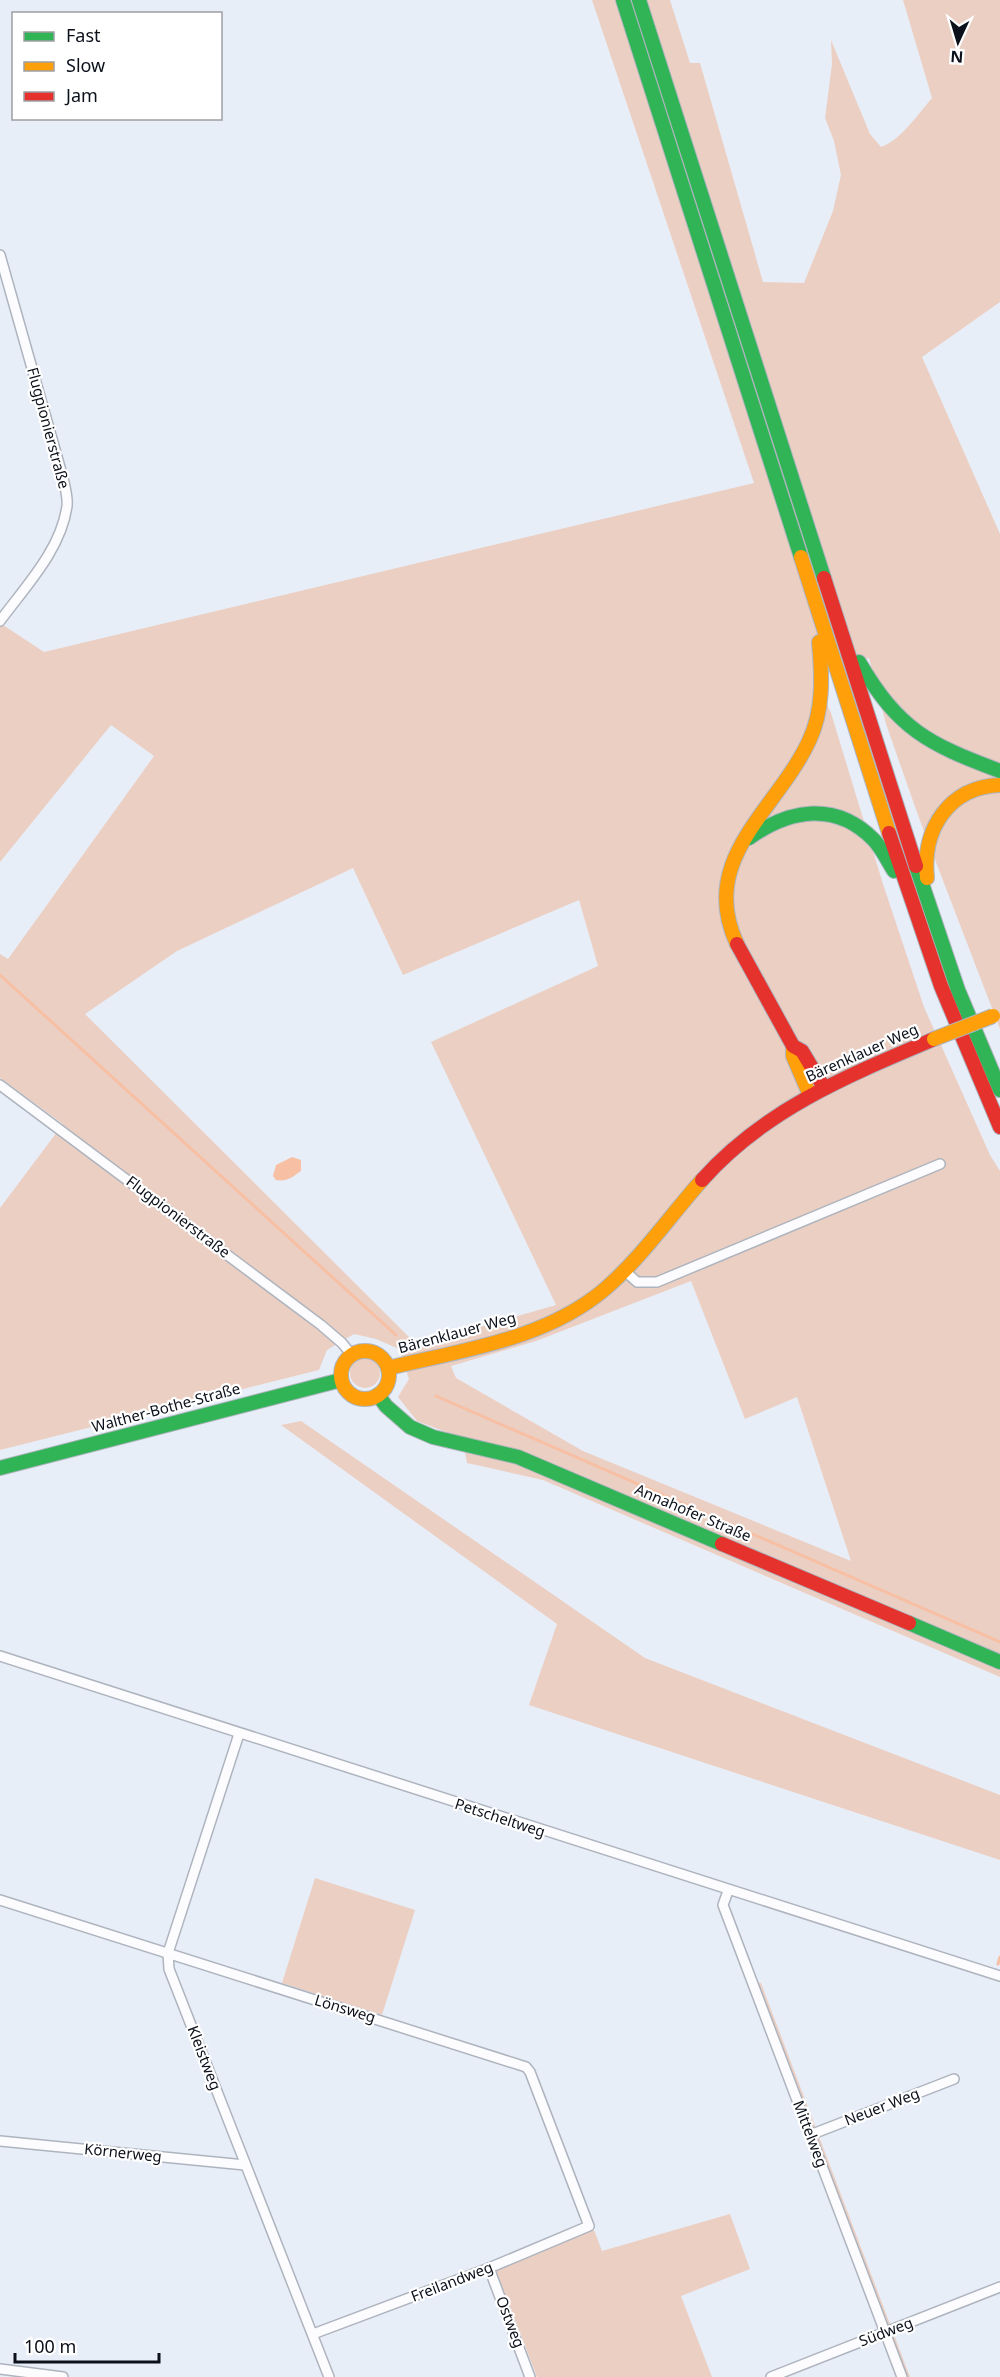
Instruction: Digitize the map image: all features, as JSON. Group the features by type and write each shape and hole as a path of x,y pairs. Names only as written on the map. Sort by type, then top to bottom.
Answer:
{"main road":[{"path":"623,0 910,899 943,995 978,1081 1000,1127"},
{"path":"639,0 931,913 958,990 1000,1090"},
{"path":"810,1094 793,1056 793,1046 735,941 726,915 725,895 729,870 749,829 800,761 811,738 822,692 822,668 815,604"},
{"path":"838,621 882,702 899,719 920,736 942,749 1000,771"},
{"path":"931,913 926,857 934,825 949,805 967,792 992,784 1000,785"},
{"path":"741,845 758,831 779,819 794,814 814,812 835,816 853,824 874,840 910,899"},
{"name":"Bärenklauer Weg","path":"388,1368 526,1332 582,1306 626,1272 699,1182 732,1149 768,1121 823,1086 997,1015"},
{"path":"793,1046 802,1051 823,1086"},
{"path":"363,1350 373,1352 382,1358 388,1368 388,1383 378,1395 367,1399 356,1398 347,1392 341,1380 341,1368 351,1354 363,1350"},
{"name":"Walther-Bothe-Straße","path":"0,1468 341,1380"},
{"name":"Annahofer Straße","path":"378,1395 386,1406 410,1427 433,1437 518,1456 1000,1662"}],"street":[{"name":"Flugpionierstraße","path":"0,255 63,478 67,504 52,550 0,621"},
{"name":"Flugpionierstraße","path":"0,1085 321,1325 351,1354"},
{"path":"626,1272 637,1282 657,1282 940,1164"},
{"name":"Petscheltweg","path":"0,1656 728,1891 1000,1976"},
{"path":"168,1953 239,1734"},
{"name":"Mittelweg","path":"728,1891 723,1905 902,2377"},
{"name":"Lönsweg","path":"0,1900 526,2067 530,2072 590,2226"},
{"name":"Kleistweg","path":"168,1953 170,1969 329,2377"},
{"name":"Neuer Weg","path":"810,2135 954,2079"},
{"name":"Körnerweg","path":"0,2141 245,2165"},
{"name":"Freilandweg","path":"313,2334 489,2268 590,2226"},
{"name":"Ostweg","path":"489,2268 530,2377"},
{"name":"Südweg","path":"771,2377 1000,2287"},
{"path":"0,2369 63,2377"}],"shaded area":[{"path":"592,0 670,0 690,63 700,63 763,282 804,283 833,211 841,175 834,141 825,118 832,64 831,40 870,134 881,147 902,133 932,98 903,0 1000,0 1000,302 922,357 1000,534 1000,1029 919,818 886,724 869,658 813,675 831,713 883,884 924,1007 990,1155 1000,1171 1000,1677 543,1480 467,1463 462,1438 417,1421 398,1397 409,1379 399,1349 376,1339 354,1334 327,1350 319,1370 0,1450 0,1208 63,1124 0,1078 0,954 8,959 154,756 111,725 0,862 0,623 44,652 754,483","holes":["353,868 403,975 579,900 598,966 431,1042 556,1305 417,1345 85,1014 177,951","691,1281 745,1419 797,1397 851,1561 583,1451 456,1378 451,1366 536,1341"]},
{"path":"292,1157 301,1160 301,1171 286,1180 276,1180 273,1176 276,1165"},
{"path":"365,1358 371,1359 379,1367 379,1379 371,1387 365,1388 359,1387 351,1379 350,1373 351,1367 359,1359"},
{"path":"301,1421 645,1658 1000,1795 1000,1860 529,1705 557,1624 281,1425"},
{"path":"315,1878 415,1910 382,2015 282,1983"},
{"path":"746,1980 761,1983 910,2377 898,2377"},
{"path":"730,2214 750,2269 681,2296 712,2377 537,2377 495,2268 594,2230 602,2251"}],"waterway":[{"path":"0,975 396,1335"},
{"path":"436,1396 1000,1642"},
{"path":"998,1964 1000,1957"}],"traffic: fast":[{"path":"623,0 801,557"},
{"path":"639,0 824,578"},
{"path":"859,662 888,704 918,732 934,743 1000,771"},
{"path":"749,838 780,821 797,816 813,813 829,815 844,819 874,840 894,871"},
{"path":"916,866 958,990 1000,1090"},
{"path":"0,1468 341,1380"},
{"path":"378,1395 386,1406 410,1427 433,1437 518,1457 722,1544"},
{"path":"909,1623 1000,1662"}],"traffic: slow":[{"path":"801,557 889,833"},
{"path":"737,944 727,914 727,886 734,861 746,837 795,766 814,729 821,692 819,642"},
{"path":"927,878 929,844 942,814 966,794 1000,785"},
{"path":"934,1039 993,1016"},
{"path":"793,1046 793,1056 809,1093"},
{"path":"388,1368 502,1341 529,1332 581,1306 605,1289 631,1264 702,1180"},
{"path":"360,1351 370,1351 385,1361 389,1375 388,1384 379,1395 370,1399 360,1399 345,1389 341,1380 341,1370 351,1355 360,1351"}],"traffic: jam":[{"path":"824,578 916,866"},
{"path":"889,833 941,986 1000,1127"},
{"path":"737,944 793,1046 802,1051 823,1086"},
{"path":"702,1180 753,1133 810,1096 934,1039"},
{"path":"722,1544 909,1623"}]}
